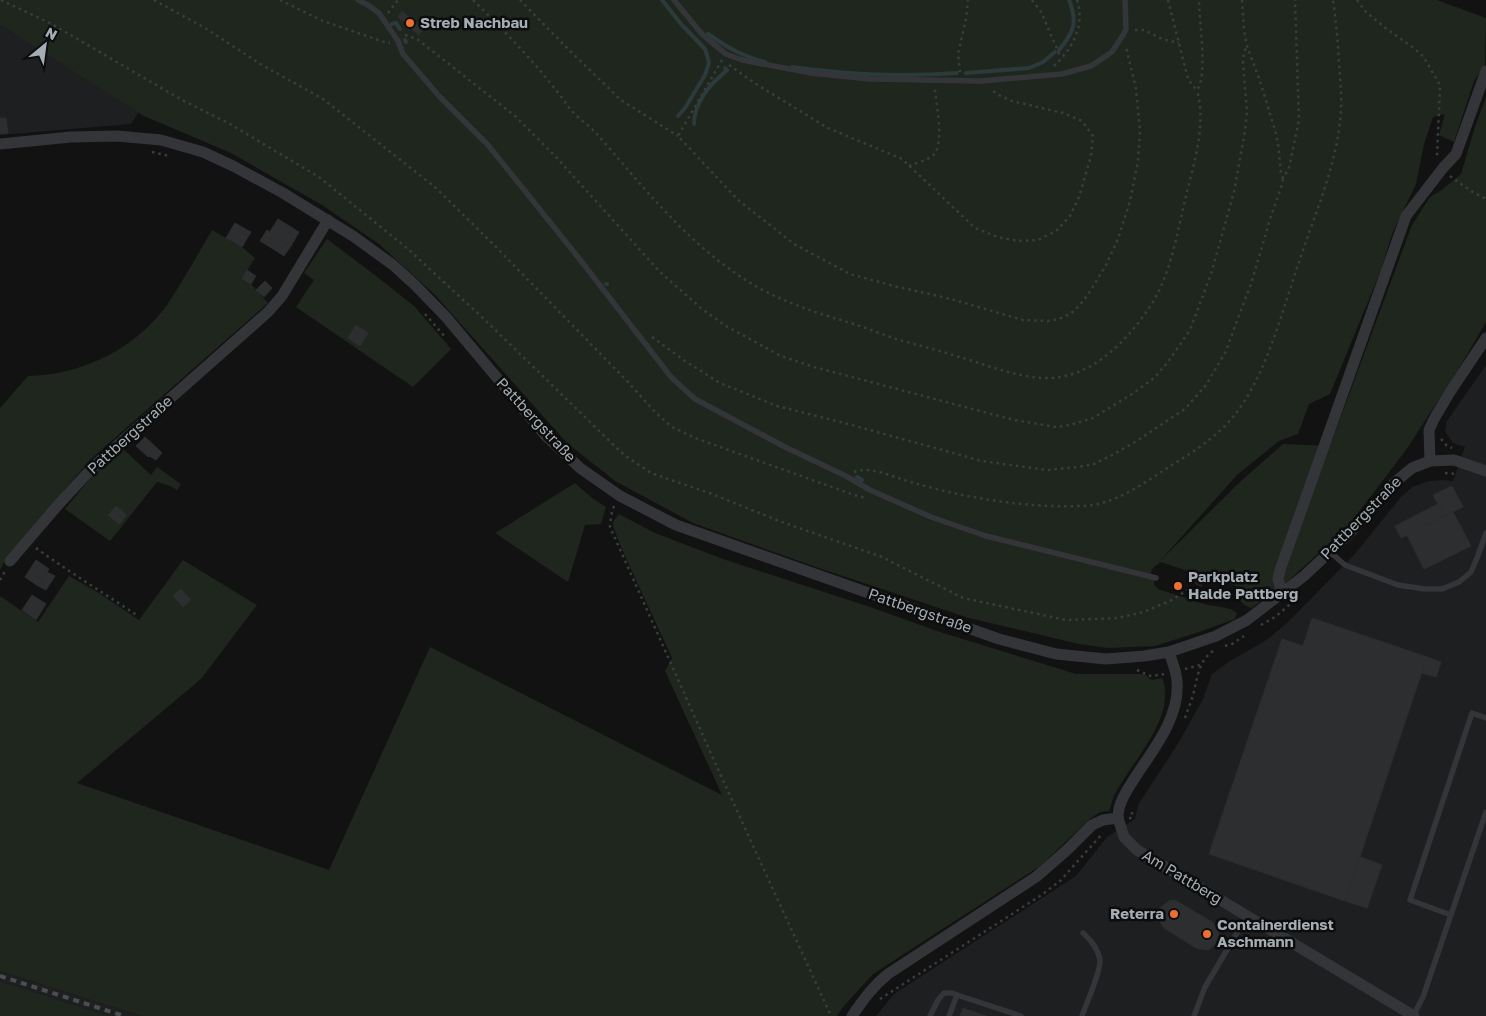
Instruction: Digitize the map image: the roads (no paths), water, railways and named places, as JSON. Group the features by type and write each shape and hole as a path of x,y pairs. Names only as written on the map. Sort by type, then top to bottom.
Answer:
{"street":[{"path":"1282,593 1278,579 1280,570 1406,216 1456,154 1486,71"},
{"name":"Pattbergstraße","path":"0,144 71,137 108,136 160,140 203,152 233,166 328,220 375,251 408,278 446,318 545,435 580,468 620,496 676,525 999,639 1056,654 1106,659 1144,656 1170,652 1216,636 1253,616 1304,576 1348,536 1394,483 1412,468 1430,461"},
{"name":"Pattbergstraße","path":"10,561 95,465 268,312 282,296 328,220"},
{"path":"1486,338 1450,392 1429,430 1430,461 1454,460 1486,470"},
{"path":"852,1016 868,993 888,974 1036,877 1092,825 1103,820 1118,821 1118,810 1124,794 1163,733 1172,714 1178,682 1170,652"},
{"name":"Am Pattberg","path":"1118,821 1124,837 1138,850 1413,1016"}],"lane":[{"path":"358,0 378,13 398,41 403,54 439,96 488,145 671,377 695,399 870,490 932,517 986,536 1156,578"},
{"path":"674,0 701,33 726,54 764,66 870,79 981,81 1062,74 1091,66 1112,52 1123,36 1126,29 1125,0"},
{"path":"1330,552 1345,565 1398,585 1425,589 1442,589 1459,582 1471,572 1486,532"},
{"path":"1451,915 1410,900 1472,713 1486,718"},
{"path":"1413,1016 1423,997 1486,812"},
{"path":"1194,1016 1205,987 1247,916"},
{"path":"1082,1016 1097,975 1100,960 1096,948 1083,933"},
{"path":"930,1016 944,993 952,993 1021,1016"},
{"path":"949,1016 957,995"}],"waterway":[{"path":"662,0 681,24 705,49 709,63 705,75 678,116"},
{"path":"1059,50 1073,27 1074,21 1069,0"},
{"path":"392,24 396,23 400,29"},
{"path":"708,34 735,51 765,62"},
{"path":"966,73 1029,68 1043,62 1055,52"},
{"path":"792,67 874,74 957,73"},
{"path":"694,124 694,118 700,101 711,85 727,70 725,68"},
{"path":"857,477 862,480"}],"railway":[{"path":"0,976 124,1016"}],"place":[{"name":"Streb Nachbau","path":"410,23"},
{"name":"Parkplatz Halde Pattberg","path":"1178,586"},
{"name":"Reterra","path":"1174,914"},
{"name":"Containerdienst Aschmann","path":"1207,934"}]}
